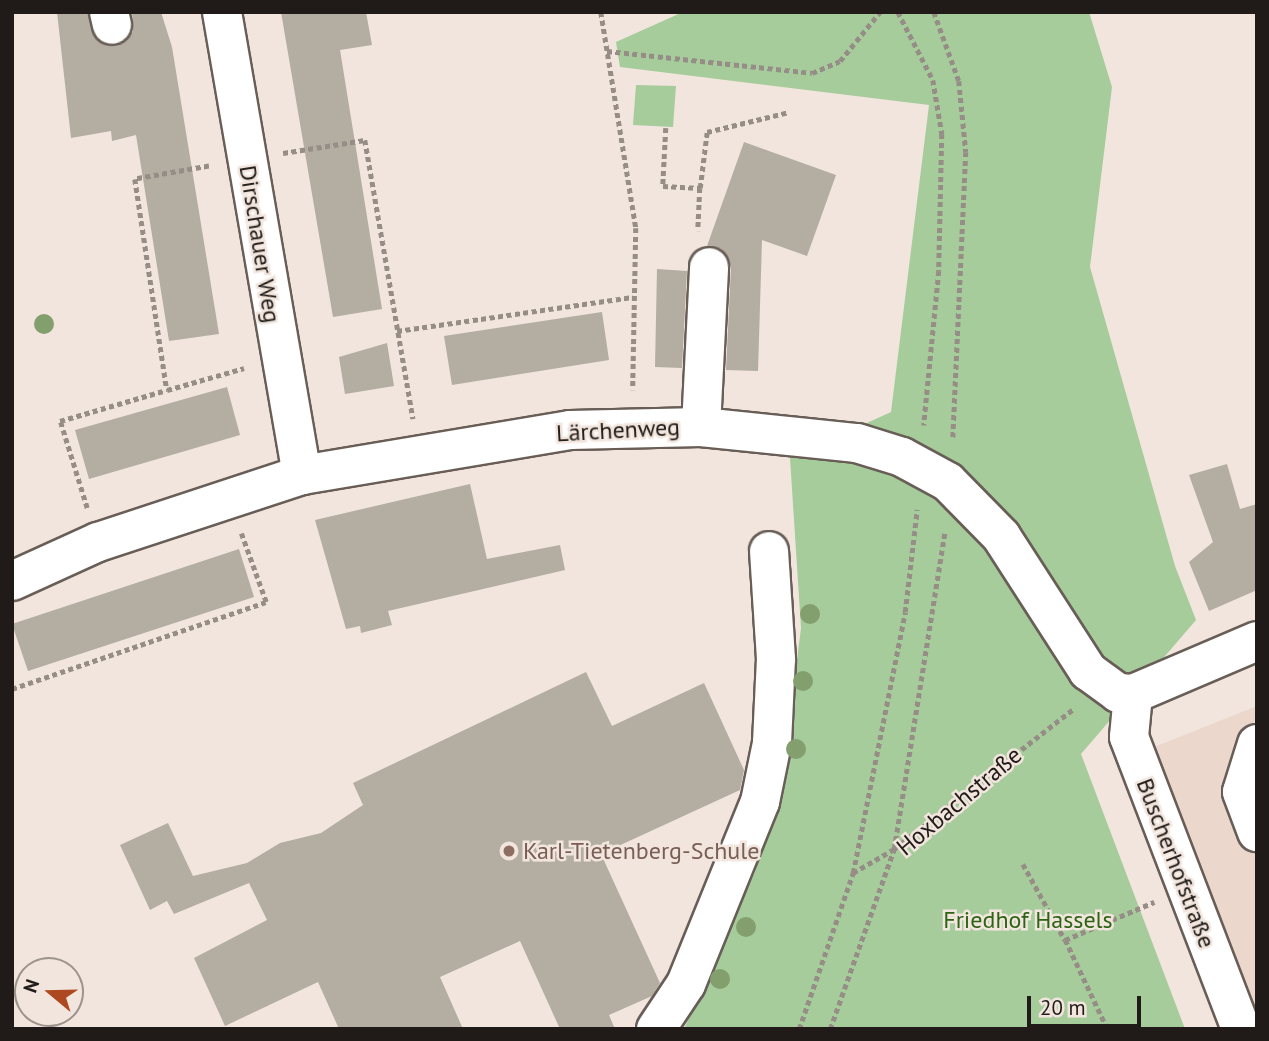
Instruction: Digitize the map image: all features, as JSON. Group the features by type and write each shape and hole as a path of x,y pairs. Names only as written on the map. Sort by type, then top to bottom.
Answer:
{"street":[{"name":"Dirschauer Weg","path":"222,12 302,475"},
{"path":"701,427 704,255"},
{"name":"Lärchenweg","path":"12,581 98,542 227,496 302,475 633,424 701,427 857,443 935,474 1001,536 1087,671 1119,690"},
{"path":"656,1029 686,984 760,802 772,744 776,659 769,551"},
{"path":"1119,690 1257,641"},
{"name":"Buscherhofstraße","path":"1119,690 1129,737 1185,889 1241,1029"},
{"path":"1257,744 1242,792 1257,832"}],"path":[{"path":"601,12 636,228 633,424"},
{"path":"607,51 812,73 840,61 880,12"},
{"path":"799,1029 853,873 935,474 942,134 933,80 898,12"},
{"path":"853,873 894,849 935,474 966,152 959,81 934,12"},
{"path":"704,255 700,188 707,132 789,112"},
{"path":"666,128 663,187 700,188"},
{"path":"397,331 633,297"},
{"path":"98,542 60,421 167,390"},
{"path":"12,689 266,602 227,496"},
{"name":"Hoxbachstraße","path":"830,1029 894,849 1119,690"},
{"path":"1023,864 1065,940 1107,1029"},
{"path":"1065,940 1185,889"}],"shaded area":[{"path":"1257,706 1257,1029 1149,749"}],"green space":[{"name":"Friedhof Hassels","path":"683,12 1089,12 1112,87 1090,267 1175,566 1196,620 1081,754 1185,1029 684,1029 755,872 785,758 801,628 790,458 891,412 929,105 620,67 616,42"},
{"path":"636,85 676,86 673,127 633,125"}],"building":[{"path":"57,12 88,12 96,39 116,46 133,32 132,12 161,12 172,47 219,334 169,341 136,135 112,141 111,131 71,138"},
{"path":"281,12 366,12 372,45 340,50 382,309 333,317"},
{"path":"744,142 836,175 807,256 762,240 758,371 726,370 731,267 721,249 707,246"},
{"path":"657,269 687,271 682,368 655,367"},
{"path":"602,312 609,360 452,385 444,336"},
{"path":"387,343 394,386 345,394 339,357"},
{"path":"227,387 240,435 89,479 75,430"},
{"path":"1227,464 1240,509 1257,504 1257,590 1209,611 1189,562 1213,542 1189,475"},
{"path":"470,484 487,559 560,545 565,570 388,611 392,625 361,633 360,626 346,629 315,520"},
{"path":"239,549 254,597 28,671 12,624"},
{"path":"586,672 612,726 704,683 744,770 740,790 601,854 660,983 652,996 609,1015 615,1029 560,1029 520,941 440,977 463,1029 339,1029 318,982 225,1026 194,958 267,920 249,883 174,914 167,901 150,910 120,845 168,823 193,876 247,863 280,843 321,833 363,805 353,783"}],"place":[{"name":"Karl-Tietenberg-Schule","path":"509,851"}]}
